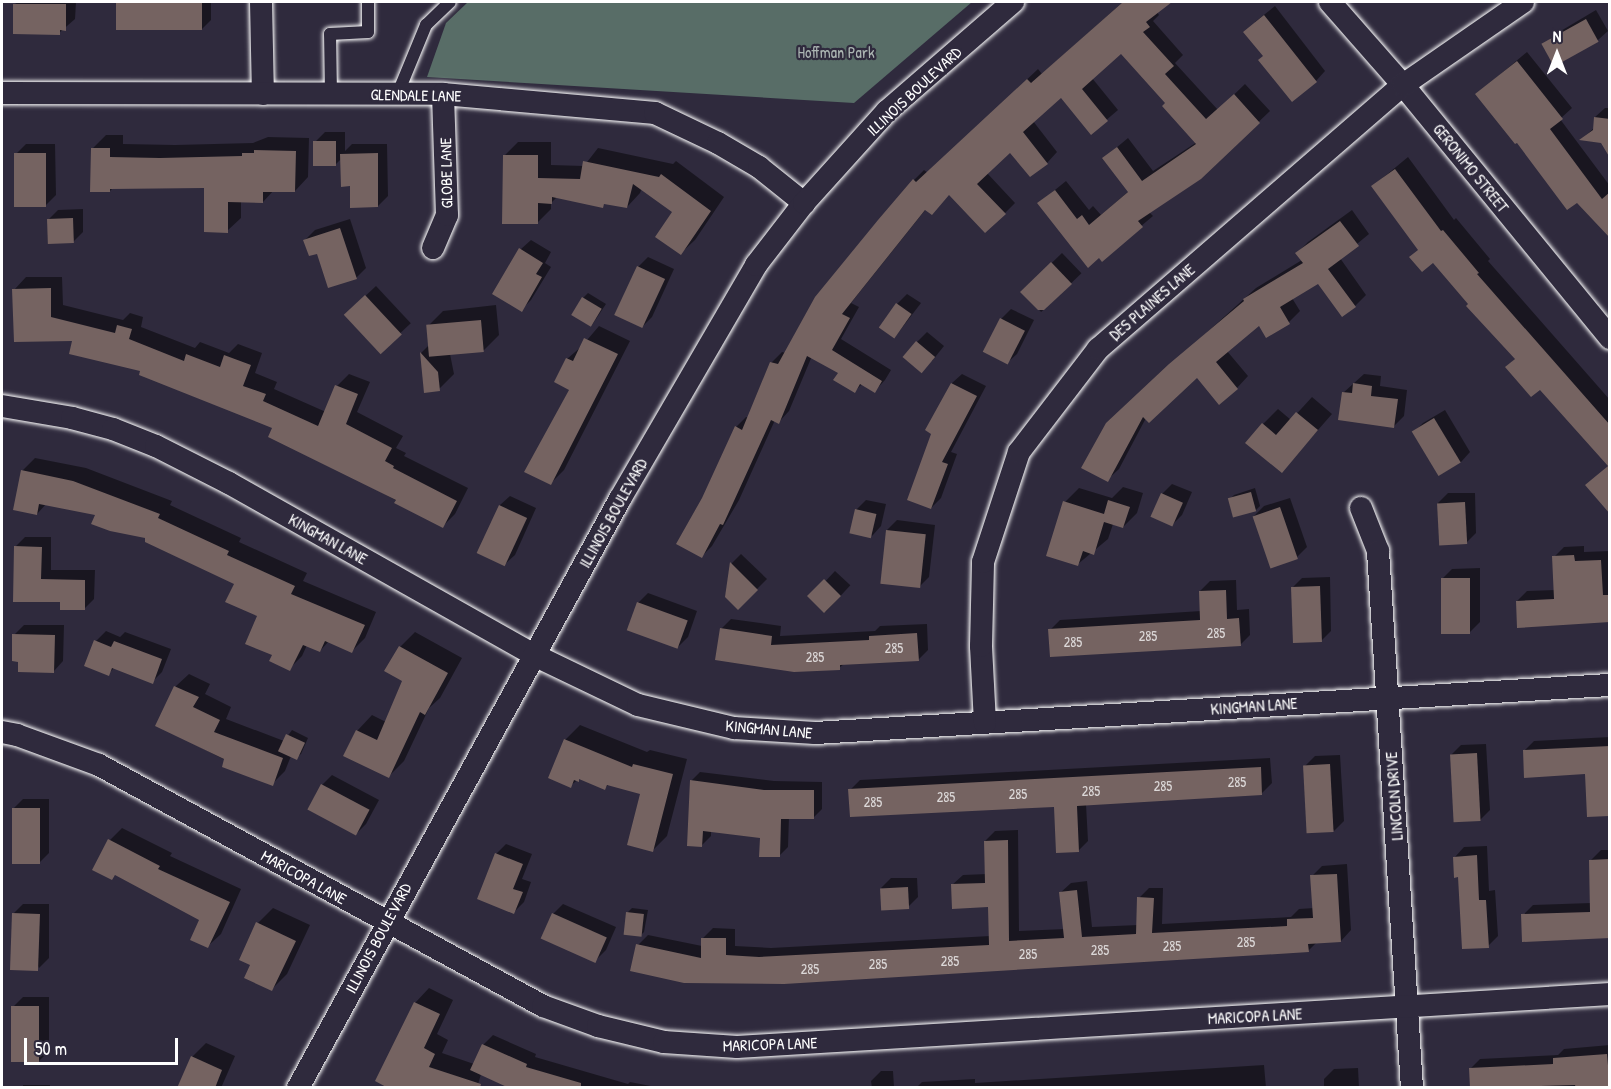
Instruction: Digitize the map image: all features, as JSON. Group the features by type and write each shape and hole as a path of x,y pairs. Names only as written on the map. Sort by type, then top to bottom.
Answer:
{"street":[{"path":"261,2 262,94"},
{"name":"ILLINOIS BOULEVARD","path":"297,1088 534,654 712,337 756,265 804,203 887,111 1013,2"},
{"name":"GERONIMO STREET","path":"1330,2 1403,85 1610,338"},
{"name":"DES PLAINES LANE","path":"985,723 981,646 983,562 1019,452 1098,349 1403,85 1523,2"},
{"name":"GLENDALE LANE","path":"2,93 443,94 655,113 718,143 759,168 804,203"},
{"name":"GLOBE LANE","path":"433,248 447,215 443,94"},
{"name":"KINGMAN LANE","path":"2,406 72,418 113,429 156,446 229,483 534,654 638,705 734,728 816,734 1610,685"},
{"name":"LINCOLN DRIVE","path":"1361,508 1378,551 1412,1088"},
{"name":"MARICOPA LANE","path":"2,732 17,735 99,765 543,1006 635,1037 696,1045 737,1047 1610,994"}],"lane":[{"path":"331,95 330,34 368,32 368,2"},
{"path":"398,93 426,26 450,2"}],"green space":[{"name":"Hoffman Park","path":"468,2 972,2 854,103 427,77 446,23"}],"building":[{"path":"116,2 202,2 202,30 116,30"},
{"path":"1123,2 1172,2 1146,22 1150,27 1143,32 1174,66 1165,74 1206,119 1234,94 1260,123 1201,179 1138,221 1143,227 1102,262 1099,258 1088,268 1037,203 1055,190 1077,219 1082,215 1089,225 1128,192 1102,158 1117,147 1142,181 1196,144 1162,106 1165,103 1121,54 1082,89 1108,121 1091,135 1061,98 1023,132 1048,164 1030,177 1010,153 977,184 1006,214 985,233 949,195 932,215 925,210 842,314 850,318 832,350 882,381 875,393 860,384 855,393 833,380 838,373 807,356 779,424 771,420 723,525 720,524 702,558 676,544 702,498 735,426 742,430 770,362 778,364 815,297 878,220 913,179 916,182 1027,79 1031,83"},
{"path":"13,4 66,4 66,31 60,30 60,35 13,34"},
{"path":"1264,15 1317,82 1292,102 1258,60 1263,56 1243,32"},
{"path":"1586,19 1599,42 1554,66 1541,44"},
{"path":"1517,61 1563,119 1550,129 1602,199 1610,192 1610,238 1577,203 1567,210 1517,143 1515,144 1475,94"},
{"path":"1594,117 1610,119 1610,158 1601,143 1579,140 1593,130"},
{"path":"313,141 336,141 336,166 313,166"},
{"path":"91,148 110,148 110,157 160,158 242,156 242,153 254,153 254,150 296,151 295,192 263,192 263,203 228,202 228,233 204,232 204,188 110,189 110,192 90,192"},
{"path":"14,153 46,153 46,207 14,207"},
{"path":"378,153 378,207 350,208 350,186 341,187 340,154"},
{"path":"503,155 538,155 538,178 580,179 583,161 659,177 661,174 711,211 681,255 655,237 672,212 633,184 627,208 604,204 603,208 552,197 552,204 538,203 538,224 502,224"},
{"path":"1395,169 1441,231 1443,230 1479,273 1477,274 1610,425 1610,514 1585,485 1608,466 1540,390 1531,397 1505,367 1515,359 1466,306 1468,304 1433,263 1422,272 1409,257 1418,250 1371,186"},
{"path":"73,218 74,243 48,244 47,219"},
{"path":"1340,221 1359,246 1328,269 1356,307 1342,317 1318,284 1280,307 1290,324 1266,338 1259,326 1216,362 1238,389 1219,405 1197,378 1149,423 1143,417 1108,482 1081,468 1106,423 1169,364 1244,301 1243,299 1303,263 1295,253"},
{"path":"340,228 357,279 328,288 317,254 309,256 303,240"},
{"path":"519,248 543,263 536,274 542,277 522,312 492,294"},
{"path":"1051,262 1072,284 1044,310 1038,310 1020,292"},
{"path":"637,266 665,279 642,328 614,315"},
{"path":"51,288 51,317 115,333 117,325 132,329 129,339 184,361 186,354 220,367 224,355 251,365 243,386 266,394 263,401 318,426 335,385 358,394 346,424 392,448 385,461 394,466 393,468 457,501 443,528 394,503 396,500 268,437 272,428 139,375 140,371 69,354 72,341 14,342 12,289"},
{"path":"365,295 402,334 381,354 344,315"},
{"path":"582,297 602,309 591,327 571,315"},
{"path":"896,303 912,314 894,338 879,328"},
{"path":"1000,318 1025,331 1008,365 983,352"},
{"path":"481,320 484,352 429,357 426,325"},
{"path":"584,338 618,354 551,485 524,472 569,390 554,382 566,358 573,361"},
{"path":"916,341 935,357 922,373 903,357"},
{"path":"420,352 438,372 440,391 424,393"},
{"path":"951,383 977,396 942,462 948,464 931,509 907,500 931,434 925,430"},
{"path":"1353,383 1372,386 1371,396 1398,399 1394,428 1338,420 1342,392 1352,393"},
{"path":"1296,412 1318,430 1282,473 1245,443 1262,423 1276,435"},
{"path":"1434,418 1461,463 1438,476 1412,431"},
{"path":"21,470 73,481 160,514 158,518 229,551 227,555 295,586 291,594 365,625 352,653 325,641 320,652 303,645 290,671 269,661 272,655 245,644 257,616 225,602 234,584 145,542 145,538 110,531 91,524 95,515 39,504 37,515 13,510"},
{"path":"1251,492 1256,511 1233,518 1228,498"},
{"path":"1161,493 1183,503 1172,527 1150,517"},
{"path":"1108,500 1130,507 1123,528 1104,522 1094,555 1083,551 1078,566 1046,556 1063,501 1104,514"},
{"path":"1465,502 1467,544 1439,545 1437,503"},
{"path":"499,505 527,518 505,566 477,553"},
{"path":"1280,507 1298,559 1270,568 1253,516"},
{"path":"855,509 876,514 871,538 849,533"},
{"path":"886,530 926,534 920,588 880,584"},
{"path":"14,546 42,547 41,579 85,580 85,610 60,610 60,602 13,602"},
{"path":"1574,555 1575,561 1601,560 1603,595 1610,595 1610,622 1517,628 1516,601 1554,599 1552,556"},
{"path":"730,562 758,590 738,610 725,597"},
{"path":"1441,578 1470,578 1470,634 1441,634"},
{"path":"824,579 841,596 824,613 807,596"},
{"path":"1320,586 1322,642 1293,643 1291,587"},
{"path":"1226,590 1227,619 1239,618 1241,646 1050,657 1048,629 1200,620 1199,591"},
{"path":"637,602 688,620 677,649 627,630"},
{"path":"720,628 772,636 771,645 869,640 869,636 917,633 919,661 840,665 840,670 794,672 715,660"},
{"path":"12,634 55,635 54,673 18,672 18,662 12,661"},
{"path":"94,640 111,647 114,641 162,659 153,684 112,668 109,676 84,666"},
{"path":"399,646 448,673 425,715 420,712 389,778 343,756 356,730 377,740 402,681 384,671"},
{"path":"174,686 199,697 193,707 220,720 214,732 283,758 273,786 222,767 224,759 155,726"},
{"path":"286,734 305,743 297,760 278,751"},
{"path":"564,739 632,767 633,764 673,774 653,852 627,845 640,794 607,785 605,790 579,779 579,782 574,780 571,788 548,778"},
{"path":"1610,746 1609,816 1587,817 1585,774 1524,778 1523,750"},
{"path":"1477,753 1481,821 1454,822 1450,754"},
{"path":"1330,764 1334,832 1307,833 1303,765"},
{"path":"1261,767 1262,795 1077,806 1079,852 1056,853 1054,807 850,817 848,789"},
{"path":"690,780 764,790 814,790 814,819 781,819 780,857 759,857 760,838 703,831 702,847 687,846"},
{"path":"321,784 370,810 356,835 307,810"},
{"path":"12,808 40,808 40,864 12,864"},
{"path":"108,839 160,866 158,869 230,902 208,948 190,940 199,920 115,875 112,880 92,870"},
{"path":"1008,840 1009,941 1064,938 1059,892 1077,890 1082,937 1136,934 1137,897 1154,898 1152,933 1287,926 1287,919 1313,918 1310,875 1337,874 1341,942 1308,944 1309,952 784,984 684,983 630,971 636,944 701,958 701,938 726,938 726,955 759,957 989,945 988,907 952,909 951,884 985,883 984,841"},
{"path":"495,853 523,864 513,889 523,892 514,914 477,899"},
{"path":"1477,855 1479,900 1486,900 1489,948 1462,949 1458,877 1454,878 1453,857"},
{"path":"1610,859 1610,938 1522,942 1521,914 1590,912 1589,860"},
{"path":"908,887 909,909 881,910 880,888"},
{"path":"626,912 644,914 641,937 624,935"},
{"path":"12,913 40,914 38,971 10,970"},
{"path":"552,913 607,937 595,963 541,939"},
{"path":"256,922 296,941 272,991 244,978 250,965 239,960"},
{"path":"414,1002 440,1014 424,1048 435,1054 429,1067 481,1084 480,1088 388,1088 375,1081"},
{"path":"11,1006 39,1006 39,1062 11,1062"},
{"path":"482,1044 527,1064 526,1067 581,1083 581,1088 509,1088 470,1070"},
{"path":"1607,1054 1610,1088 1576,1088 1575,1085 1470,1088 1469,1068 1553,1064 1553,1058"},
{"path":"191,1056 222,1070 215,1088 177,1088"}]}
